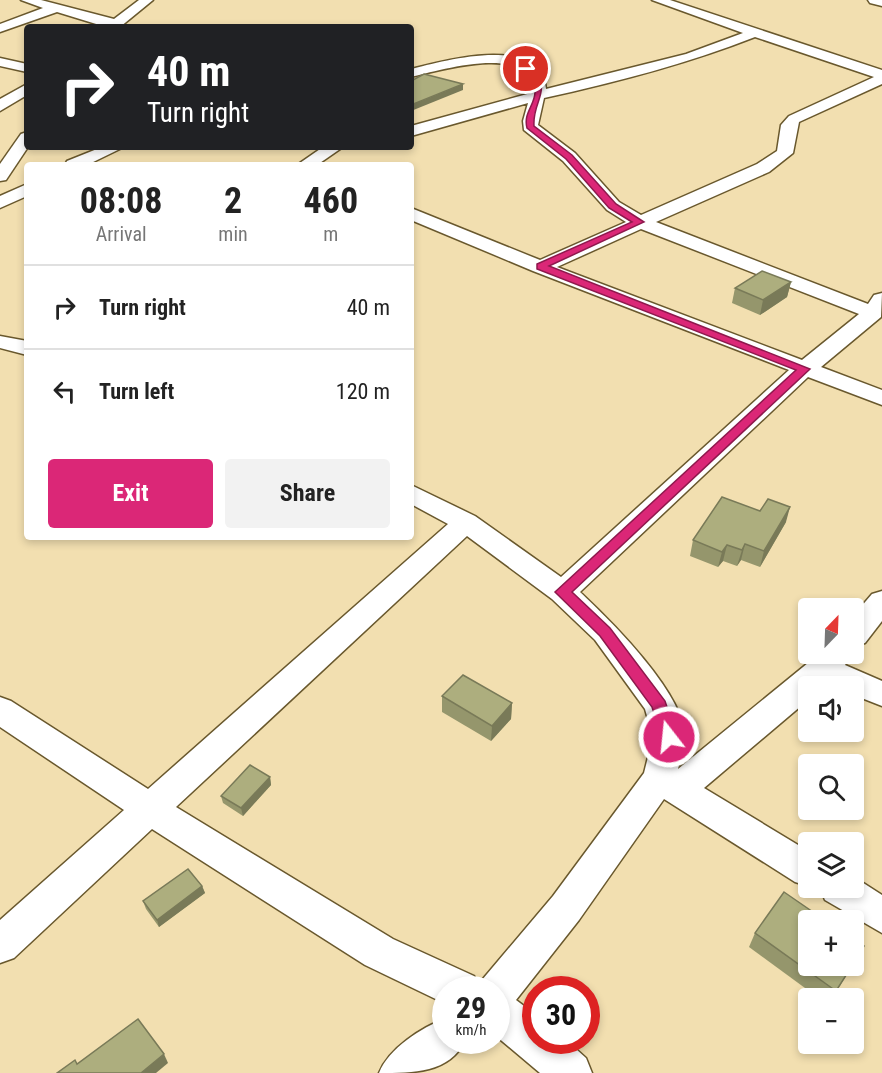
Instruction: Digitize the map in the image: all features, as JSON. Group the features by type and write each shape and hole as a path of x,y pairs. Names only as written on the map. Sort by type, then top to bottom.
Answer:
{"street":[{"path":"27,0 108,24"},
{"path":"117,24 147,0"},
{"path":"658,0 882,77"},
{"path":"875,0 882,2"},
{"path":"0,28 56,8"},
{"path":"414,130 539,95 608,80 680,60 756,32"},
{"path":"414,72 470,59 506,60 526,69 536,78 539,95 529,116 530,127 569,157 613,206 639,222 878,306"},
{"path":"0,62 24,67"},
{"path":"540,267 764,168 785,153 789,125 794,118 882,77"},
{"path":"0,106 24,90"},
{"path":"0,106 24,110"},
{"path":"0,176 24,141"},
{"path":"80,162 109,150"},
{"path":"307,162 328,150"},
{"path":"0,203 24,191"},
{"path":"414,214 540,267 882,398"},
{"path":"562,592 804,369 878,306"},
{"path":"0,342 24,347"},
{"path":"414,495 466,522 562,592 605,632 660,705 669,737 668,784"},
{"path":"0,945 466,522"},
{"path":"864,623 882,601"},
{"path":"510,977 668,784 828,664"},
{"path":"834,664 882,693"},
{"path":"0,710 150,809 379,952 432,977"},
{"path":"668,784 798,864"},
{"path":"854,898 882,915"},
{"path":"510,1021 522,1030"},
{"path":"400,1073 432,1049"},
{"path":"550,1054 571,1073"}],"building":[{"path":"424,74 463,84 414,104 414,79"},
{"path":"762,271 791,282 763,300 735,288"},
{"path":"722,497 760,511 768,499 790,507 764,551 745,544 742,550 727,545 722,552 693,540"},
{"path":"463,675 512,703 492,726 442,696"},
{"path":"250,765 270,777 241,808 221,796"},
{"path":"188,869 202,886 157,920 143,901"},
{"path":"784,892 810,910 798,910 798,964 755,933"},
{"path":"815,976 846,976 838,988 832,988"},
{"path":"138,1019 164,1054 141,1073 57,1073 75,1060 77,1064"}],"route":[{"path":"526,69 536,78 539,95 529,116 530,127 569,157 613,206 639,222 540,267 804,369 700,468 562,592 605,632 660,705 669,737"}]}
